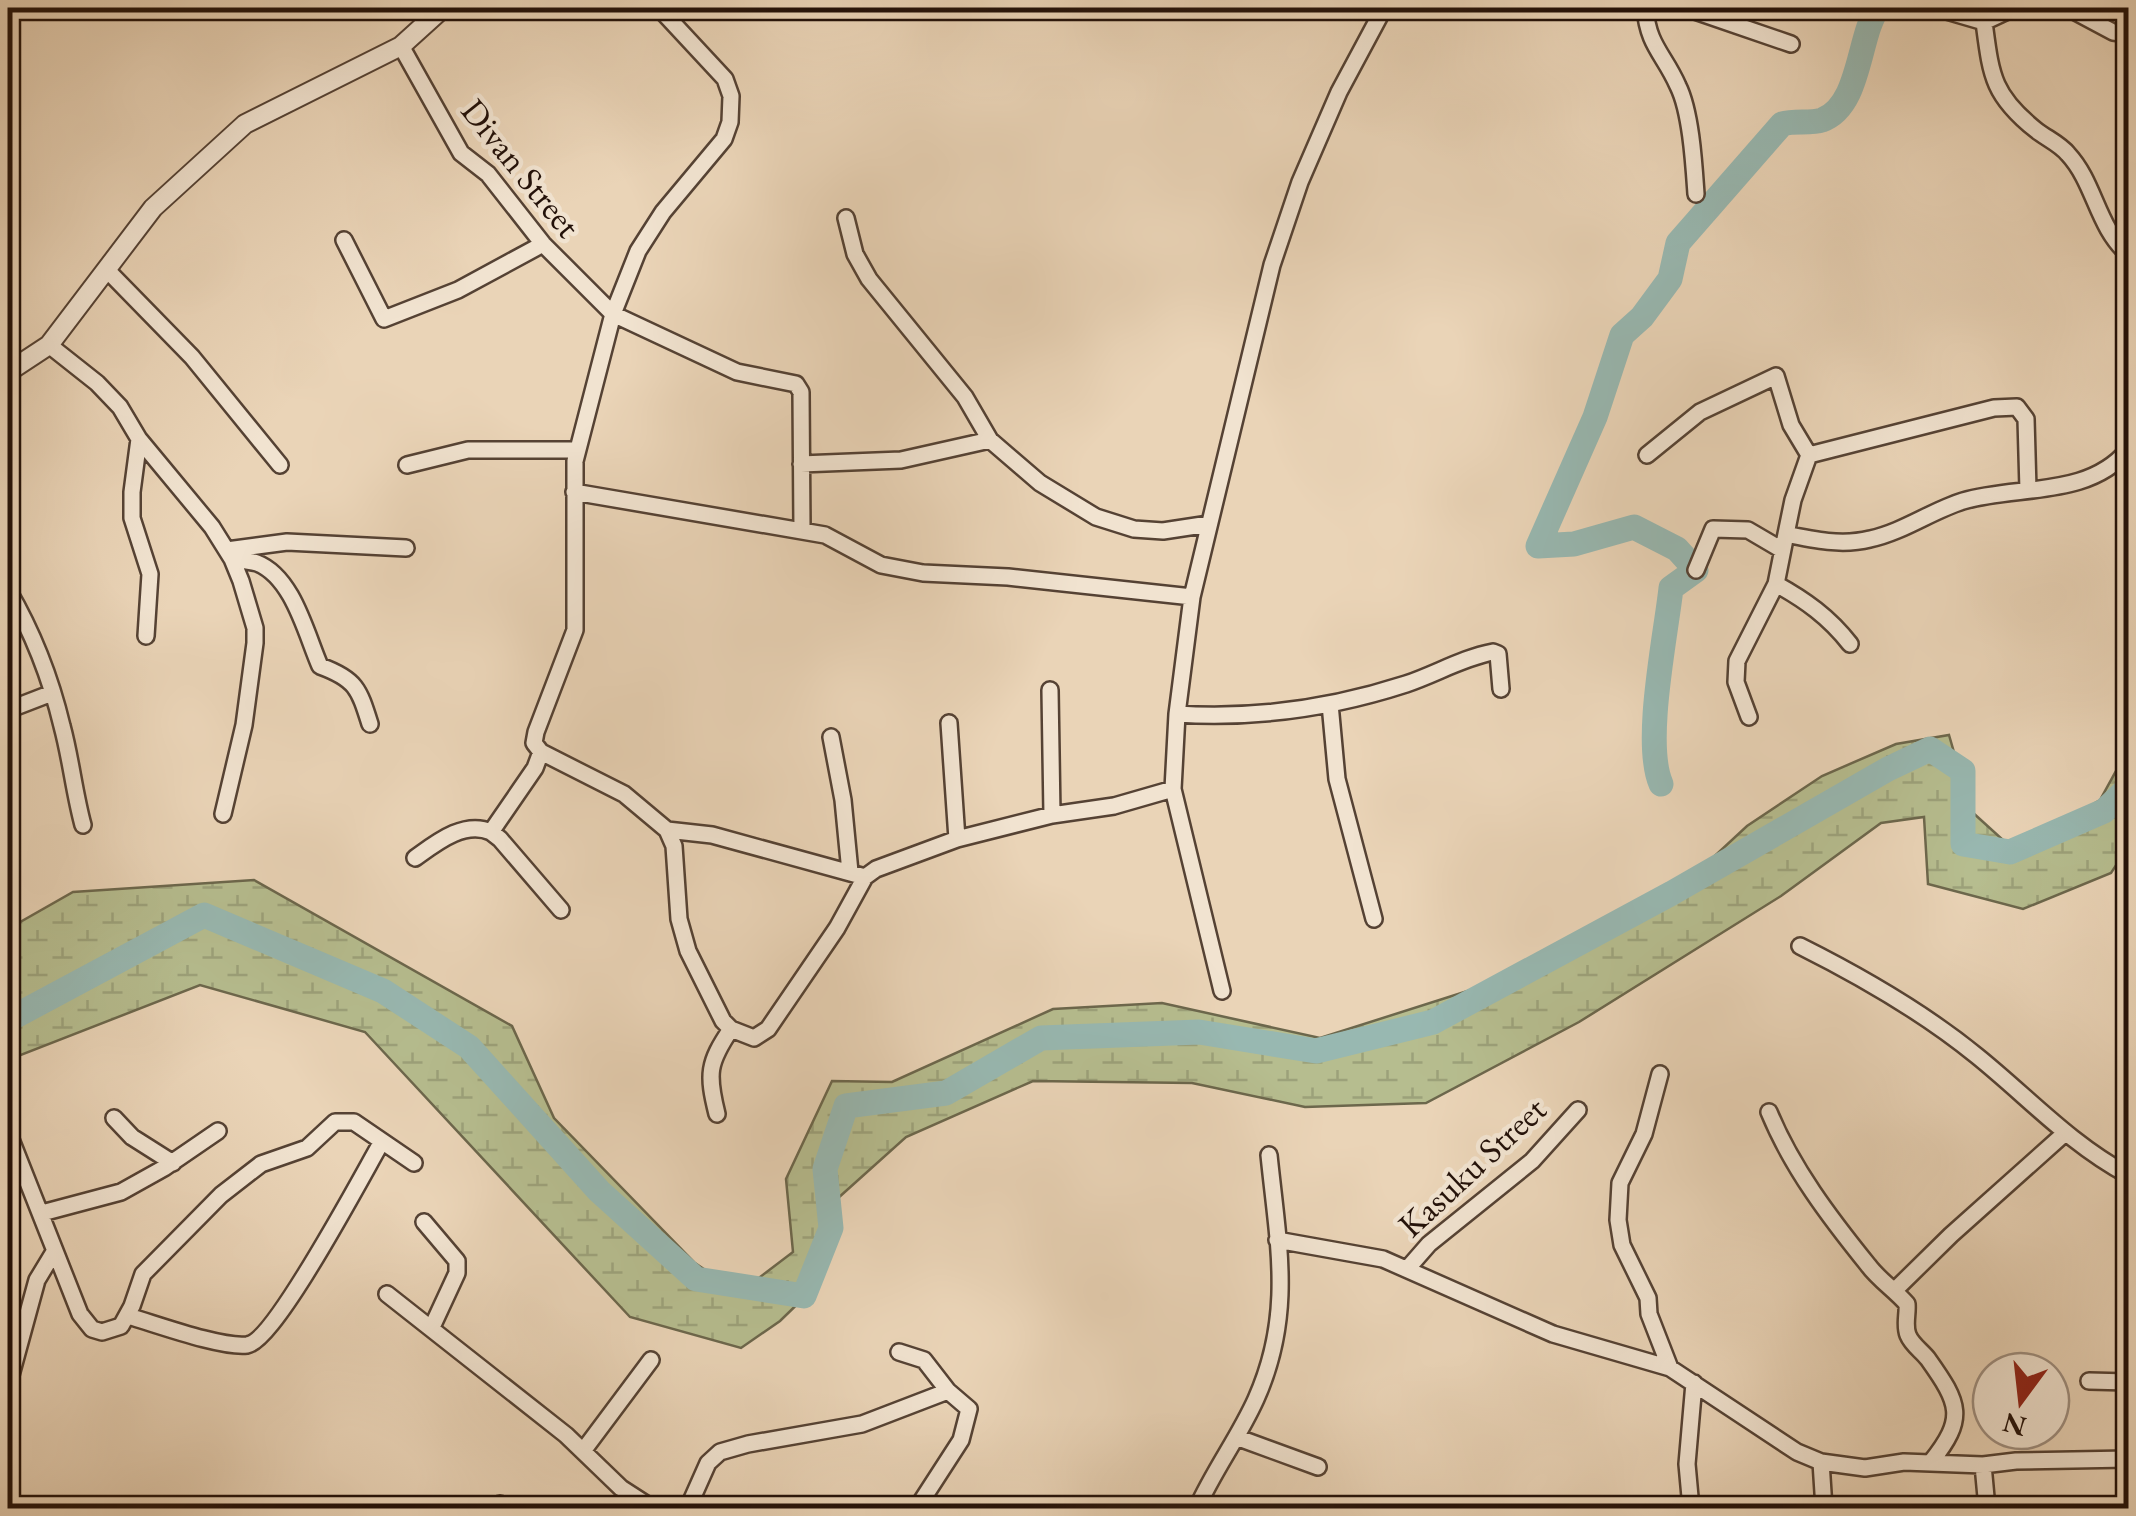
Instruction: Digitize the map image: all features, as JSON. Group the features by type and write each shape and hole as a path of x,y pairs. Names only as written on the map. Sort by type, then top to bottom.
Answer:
{"street":[{"path":"8,370 49,344 167,192 246,124 350,68 401,46 443,8"},
{"path":"659,8 725,78 731,96 730,122 724,139 664,212 638,251 612,314 577,450 575,630 534,743 541,752 624,794 667,830 674,846 679,918 688,950 723,1020 731,1029 754,1038 768,1029 838,928 857,874 831,737"},
{"path":"1222,991 1172,788 1192,596 1284,228 1339,92 1384,8"},
{"path":"1645,8 1646,31 1679,87 1693,154 1696,194"},
{"path":"1686,8 1791,44"},
{"path":"1936,8 1984,22 2014,8"},
{"path":"2068,8 2113,32 2128,34"},
{"path":"1984,22 1992,78 2000,94 2033,128 2068,153 2110,235 2128,254"},
{"name":"Divan Street","path":"401,46 461,154 488,174 543,244 612,314 737,372 796,384 801,392 801,464"},
{"path":"846,218 855,254 869,279 965,397 990,440 1040,483 1096,518 1134,529 1163,532 1208,524"},
{"path":"344,240 384,319 458,290 543,244"},
{"path":"108,271 192,357 280,465"},
{"path":"49,344 120,407 139,438 230,554 255,628 255,643 244,725 224,814"},
{"path":"1647,455 1686,420 1776,376 1791,425 1809,455"},
{"path":"1809,455 1994,408 2017,408 2026,419 2028,490"},
{"path":"139,438 132,505 138,542 150,574 146,636"},
{"path":"802,530 801,464 902,460 990,440"},
{"path":"407,465 468,450 577,450"},
{"path":"1696,570 1712,530 1748,530 1784,542 1871,539 1960,502 2002,491 2051,489 2090,477 2109,469 2128,450"},
{"path":"1748,717 1736,682 1737,661 1776,584 1793,500 1809,455"},
{"path":"574,492 825,535 881,565 923,573 1008,577 1192,596"},
{"path":"230,554 287,542 406,548"},
{"path":"230,554 260,564 286,590 299,610 320,666 342,674 358,689 370,724"},
{"path":"1776,584 1811,604 1850,644"},
{"path":"8,590 22,614 52,693 83,825"},
{"path":"1177,714 1264,714 1330,704 1401,686 1454,663 1493,652 1498,654 1501,689"},
{"path":"1050,690 1052,815"},
{"path":"8,710 52,693"},
{"path":"1330,704 1337,779 1374,919"},
{"path":"949,723 957,840"},
{"path":"491,832 541,752"},
{"path":"667,830 712,834 857,874 957,840 1052,815 1114,806 1172,788"},
{"path":"415,858 454,832 484,828 500,839 561,910"},
{"path":"1800,946 1915,1010 1976,1055 2064,1134 2128,1174"},
{"path":"716,1114 710,1063 731,1029"},
{"path":"1660,1074 1644,1134 1620,1183 1618,1220 1622,1245 1648,1298 1649,1314 1670,1368"},
{"name":"Kasuku Street","path":"1408,1268 1429,1244 1532,1162 1578,1110"},
{"path":"1769,1112 1780,1138 1818,1200 1868,1265 1907,1304 1908,1334 1952,1400 1958,1418 1950,1438 1932,1462"},
{"path":"114,1118 132,1137 173,1162"},
{"path":"10,1136 72,1296 92,1329 110,1331 128,1316 143,1274 221,1195 261,1164 307,1148 335,1122 354,1122 414,1163"},
{"path":"42,1213 121,1192 218,1131"},
{"path":"1895,1290 2064,1134"},
{"path":"128,1316 232,1344 251,1345 265,1336 381,1142"},
{"path":"1197,1508 1256,1400 1279,1331 1282,1285 1268,1155"},
{"path":"424,1222 458,1261 457,1273 432,1327"},
{"path":"1277,1240 1326,1247 1408,1268 1553,1334 1670,1368 1797,1452 1822,1462 1865,1468 1932,1462 1983,1465 2128,1459"},
{"path":"8,1386 37,1280 54,1252"},
{"path":"387,1294 583,1451 621,1488 652,1508"},
{"path":"898,1352 924,1360 969,1410 961,1440 917,1508"},
{"path":"583,1451 651,1360"},
{"path":"2090,1380 2128,1382"},
{"path":"1692,1508 1687,1464 1694,1384"},
{"path":"688,1508 708,1462 720,1452 862,1424 948,1391"},
{"path":"1236,1437 1318,1467"},
{"path":"1822,1462 1824,1508"},
{"path":"1983,1465 1987,1508"}],"green space":[{"path":"1949,735 1971,811 2015,851 2100,800 2128,749 2128,847 2111,873 2023,909 1928,884 1924,817 1881,823 1781,896 1579,1022 1426,1103 1305,1107 1192,1083 1033,1081 906,1137 837,1199 816,1286 780,1321 741,1348 630,1317 365,1032 200,985 8,1060 8,929 73,892 254,880 512,1026 554,1118 695,1263 739,1293 793,1252 786,1179 832,1081 892,1082 1053,1009 1162,1003 1320,1038 1524,973 1677,891 1747,826 1822,776 1896,744"}],"waterway":[{"path":"1661,784 1656,766 1655,716 1671,588 1696,570 1677,549 1634,527 1574,544 1538,546 1595,417 1622,335 1642,317 1670,279 1678,243 1782,124 1822,120 1835,112 1852,86 1878,8"},
{"path":"8,1020 204,915 383,991 469,1047 599,1191 696,1279 804,1296 831,1228 825,1169 846,1106 946,1093 1041,1038 1199,1032 1316,1051 1433,1022 1930,749 1963,771 1963,844 2010,852 2104,811 2128,788"}]}
